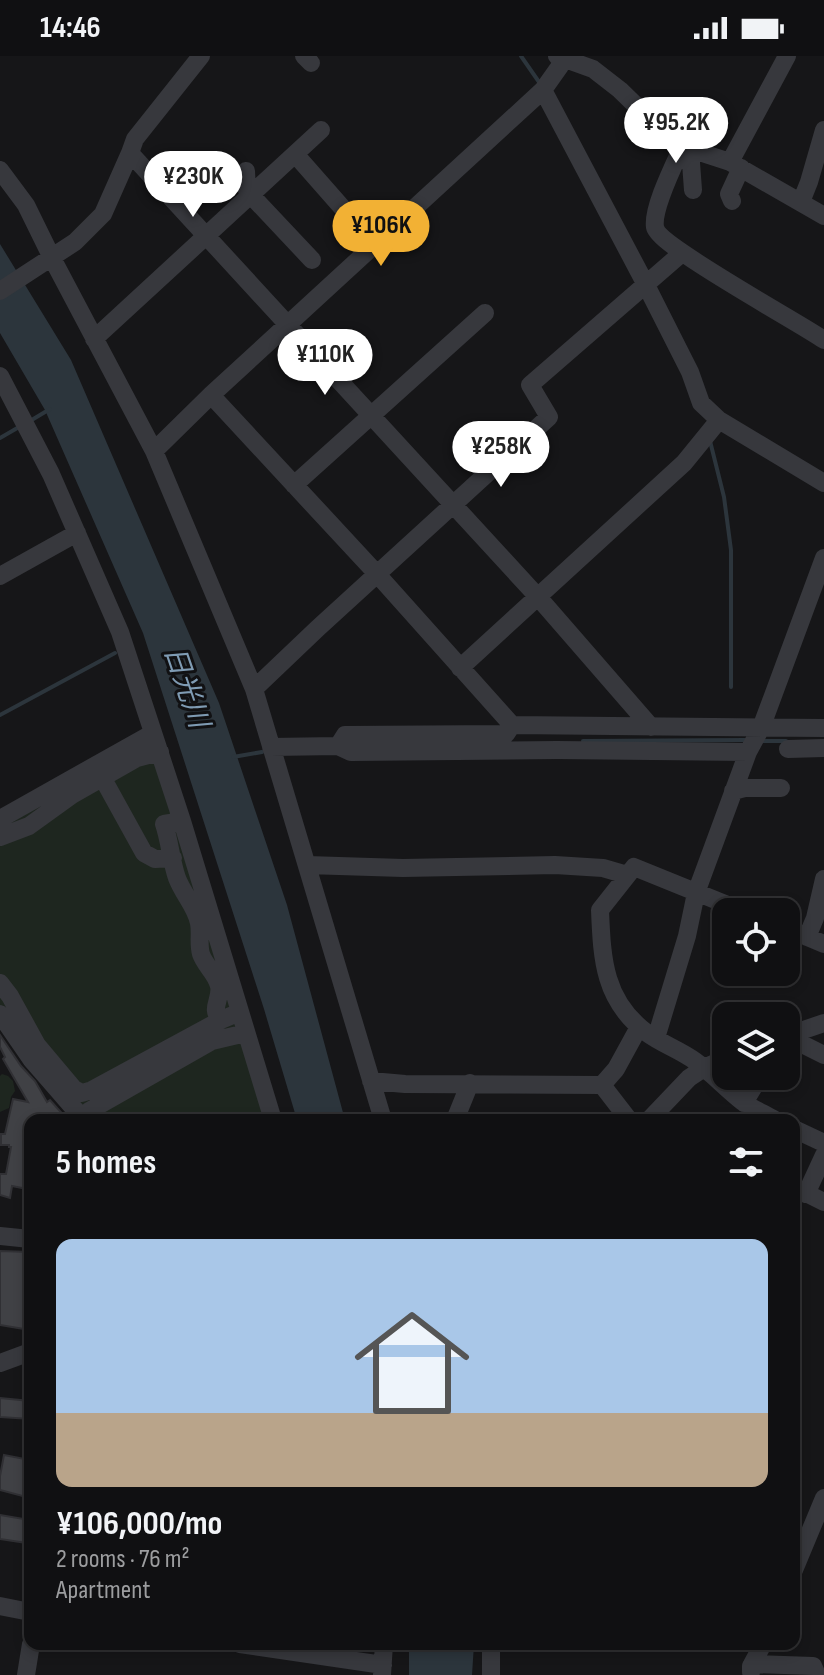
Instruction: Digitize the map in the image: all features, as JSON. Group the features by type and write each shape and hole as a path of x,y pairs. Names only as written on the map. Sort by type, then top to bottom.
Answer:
{"street":[{"path":"0,291 75,242 103,214 135,139 201,56"},
{"path":"732,201 729,194 736,165 787,56"},
{"path":"154,451 543,90 562,57 593,69 620,90 662,131 686,147 736,165 824,216"},
{"path":"543,90 690,372 701,403 719,420 824,483"},
{"path":"94,339 321,130"},
{"path":"801,202 823,135"},
{"path":"686,147 693,190"},
{"path":"686,147 661,195 655,226 658,233 682,253 824,340"},
{"path":"130,153 538,597 651,727"},
{"path":"295,154 375,245"},
{"path":"0,170 26,205 50,259 154,451 254,689 381,1114"},
{"path":"246,171 247,191 312,260"},
{"path":"254,689 549,417 530,385 682,253"},
{"path":"294,485 485,313"},
{"path":"0,376 41,452 120,632 182,821 271,1114"},
{"path":"211,395 377,574 428,645 460,668 512,725 824,728"},
{"path":"460,668 684,463 719,420"},
{"path":"0,576 77,533"},
{"path":"656,1038 681,979 696,893 824,558"},
{"path":"338,746 345,735 506,734 512,725"},
{"path":"0,837 29,826 81,781 153,733"},
{"path":"271,747 338,746 351,752 748,752"},
{"path":"788,749 824,748"},
{"path":"0,819 81,781 102,777 137,758 160,752"},
{"path":"102,777 144,853 155,859 173,858"},
{"path":"733,791 781,788"},
{"path":"182,821 164,824 176,876 199,921 202,957 220,987 215,1011 221,1020"},
{"path":"307,865 403,868 555,865 603,868 627,875"},
{"path":"712,899 634,867 600,910 607,978 616,1000 639,1027 680,1051 744,1103 764,1114"},
{"path":"816,940 815,918 824,879"},
{"path":"0,983 37,1045 74,1089 96,1098"},
{"path":"86,1114 96,1098 154,1065 221,1020 240,1012"},
{"path":"0,1014 31,1059 79,1114"},
{"path":"800,1031 824,1023"},
{"path":"371,1081 405,1084 602,1085 616,1069 639,1027"},
{"path":"154,1065 212,1041 246,1033"},
{"path":"800,1043 824,1055"},
{"path":"655,1114 689,1078 712,1064"},
{"path":"457,1114 470,1083"},
{"path":"602,1085 624,1114"},
{"path":"744,1103 752,1090"},
{"path":"800,1132 824,1143"},
{"path":"824,1155 800,1190 824,1202"},
{"path":"0,1236 24,1238"},
{"path":"0,1363 24,1354"},
{"path":"800,1556 824,1498"},
{"path":"0,1606 24,1611"},
{"path":"26,1675 30,1650"},
{"path":"273,1650 382,1670 384,1650"},
{"path":"491,1675 495,1650"},
{"path":"760,1650 752,1669 813,1666 817,1675"}],"shaded area":[{"path":"156,760 264,1114 86,1114 0,1006 0,825 23,811"},
{"path":"2,1074 13,1081 15,1091 9,1108 0,1112 0,1076"}],"water":[{"name":"日光川","path":"0,244 71,360 219,703 287,905 343,1114 295,1114 143,633 45,410 0,333"},
{"path":"409,1650 474,1650 472,1675 409,1675"}],"building":[{"path":"0,1035 47,1102 50,1100 63,1114 24,1114 24,1188 12,1186 10,1198 0,1195 0,1174 6,1174 11,1147 1,1145 1,1134 5,1134 13,1099 28,1102 3,1059 5,1057 0,1047"},
{"path":"0,1251 24,1252 24,1329 0,1325"},
{"path":"0,1398 24,1400 24,1419 0,1417"},
{"path":"4,1455 24,1459 24,1496 0,1490"},
{"path":"0,1515 24,1519 24,1543 0,1539"}],"waterway":[{"path":"521,56 539,82"},
{"path":"30,421 50,409"},
{"path":"0,438 19,427"},
{"path":"710,441 724,497 731,550 731,687"},
{"path":"0,715 115,653"},
{"path":"583,741 745,740"},
{"path":"762,741 786,741"},
{"path":"233,757 262,752"}]}
